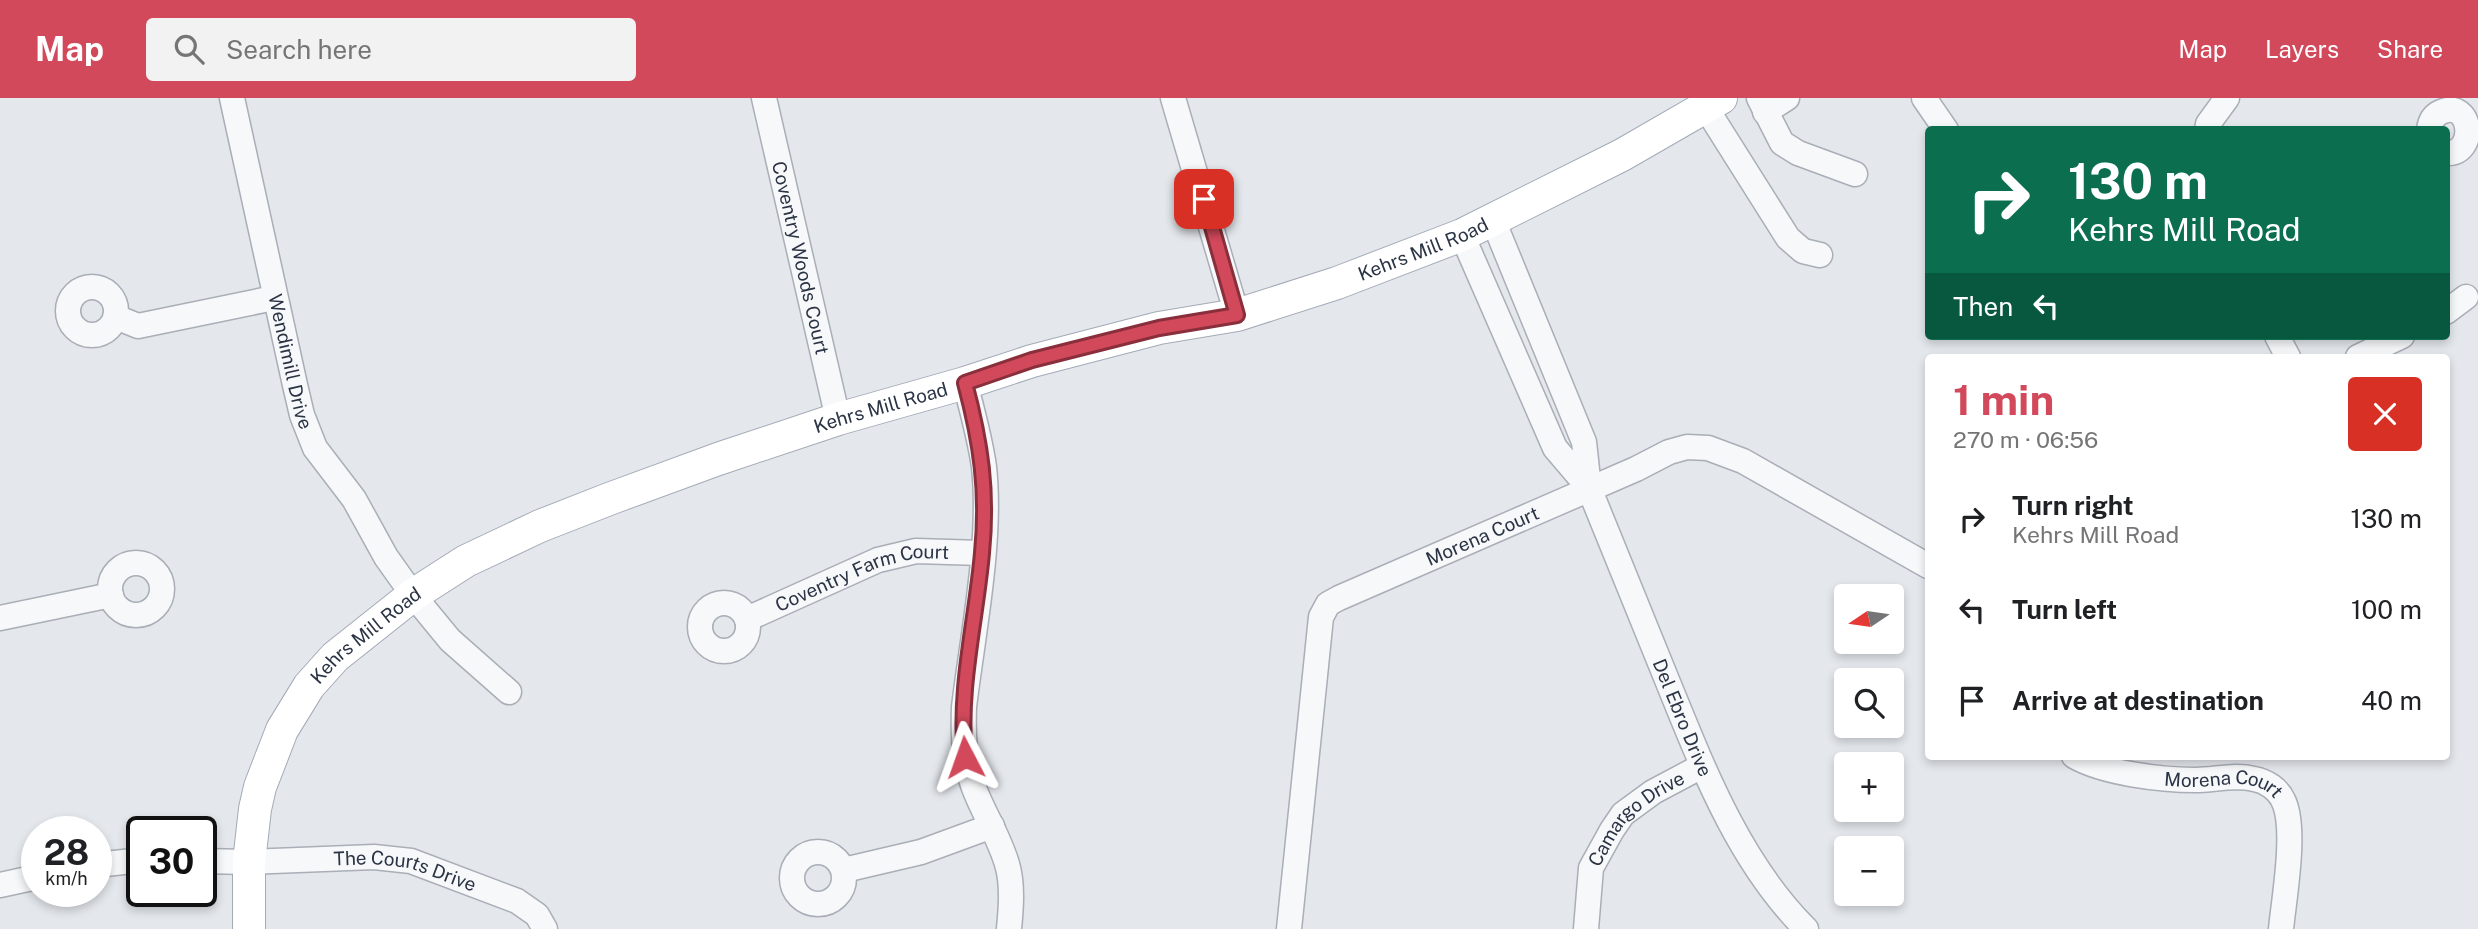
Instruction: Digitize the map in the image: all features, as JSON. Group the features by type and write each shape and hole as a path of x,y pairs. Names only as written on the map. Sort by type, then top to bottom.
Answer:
{"main road":[{"name":"Kehrs Mill Road","path":"249,929 249,862 255,809 260,787 282,730 321,670 335,657 413,595 466,561 540,526 718,459 838,419 965,383 1032,360 1159,328 1237,315 1337,283 1462,235 1622,155 1714,103"}],"street":[{"name":"Wendimill Drive","path":"232,98 274,298 302,415 315,448 354,499 386,557 413,595 450,640 509,692"},
{"name":"Coventry Woods Court","path":"764,98 838,419"},
{"path":"1172,98 1237,315"},
{"path":"1787,98 1762,105 1782,143 1792,150 1855,174"},
{"path":"1924,98 1943,126"},
{"path":"2208,126 2227,98"},
{"path":"1714,103 1788,239 1803,251 1820,255"},
{"path":"2431,126 2439,113 2454,110 2466,117 2475,131 2463,148 2450,153"},
{"name":"Del Ebro Drive","path":"1493,220 1584,442 1589,488 1702,766 1747,854 1769,888 1806,929"},
{"name":"Del Ebro Drive","path":"1462,235 1555,448 1589,488"},
{"path":"116,317 138,326 274,298"},
{"path":"2364,354 2394,340"},
{"path":"965,383 984,467 985,502 963,733 965,757 974,787 1007,864 1012,906 1009,929"},
{"name":"Morena Court","path":"1289,929 1321,617 1328,604 1349,592 1636,469 1669,452 1688,447 1708,448 1743,461 1925,564"},
{"name":"Coventry Farm Court","path":"747,619 878,560 916,551 982,553"},
{"path":"0,618 111,595"},
{"name":"Morena Court","path":"2081,760 2086,763 2130,765 2193,780 2242,776 2269,784 2283,800 2288,819 2289,843 2281,929"},
{"name":"Camargo Drive","path":"1586,929 1591,868 1623,814 1653,792 1702,766"},
{"path":"844,870 921,852 992,827"},
{"name":"The Courts Drive","path":"217,861 374,856 411,861 517,901 537,915 545,929"},
{"path":"0,885 21,880"}],"route":[{"path":"965,757 964,707 982,553 985,502 984,467 965,383 1032,360 1159,328 1237,315 1204,199"}]}
